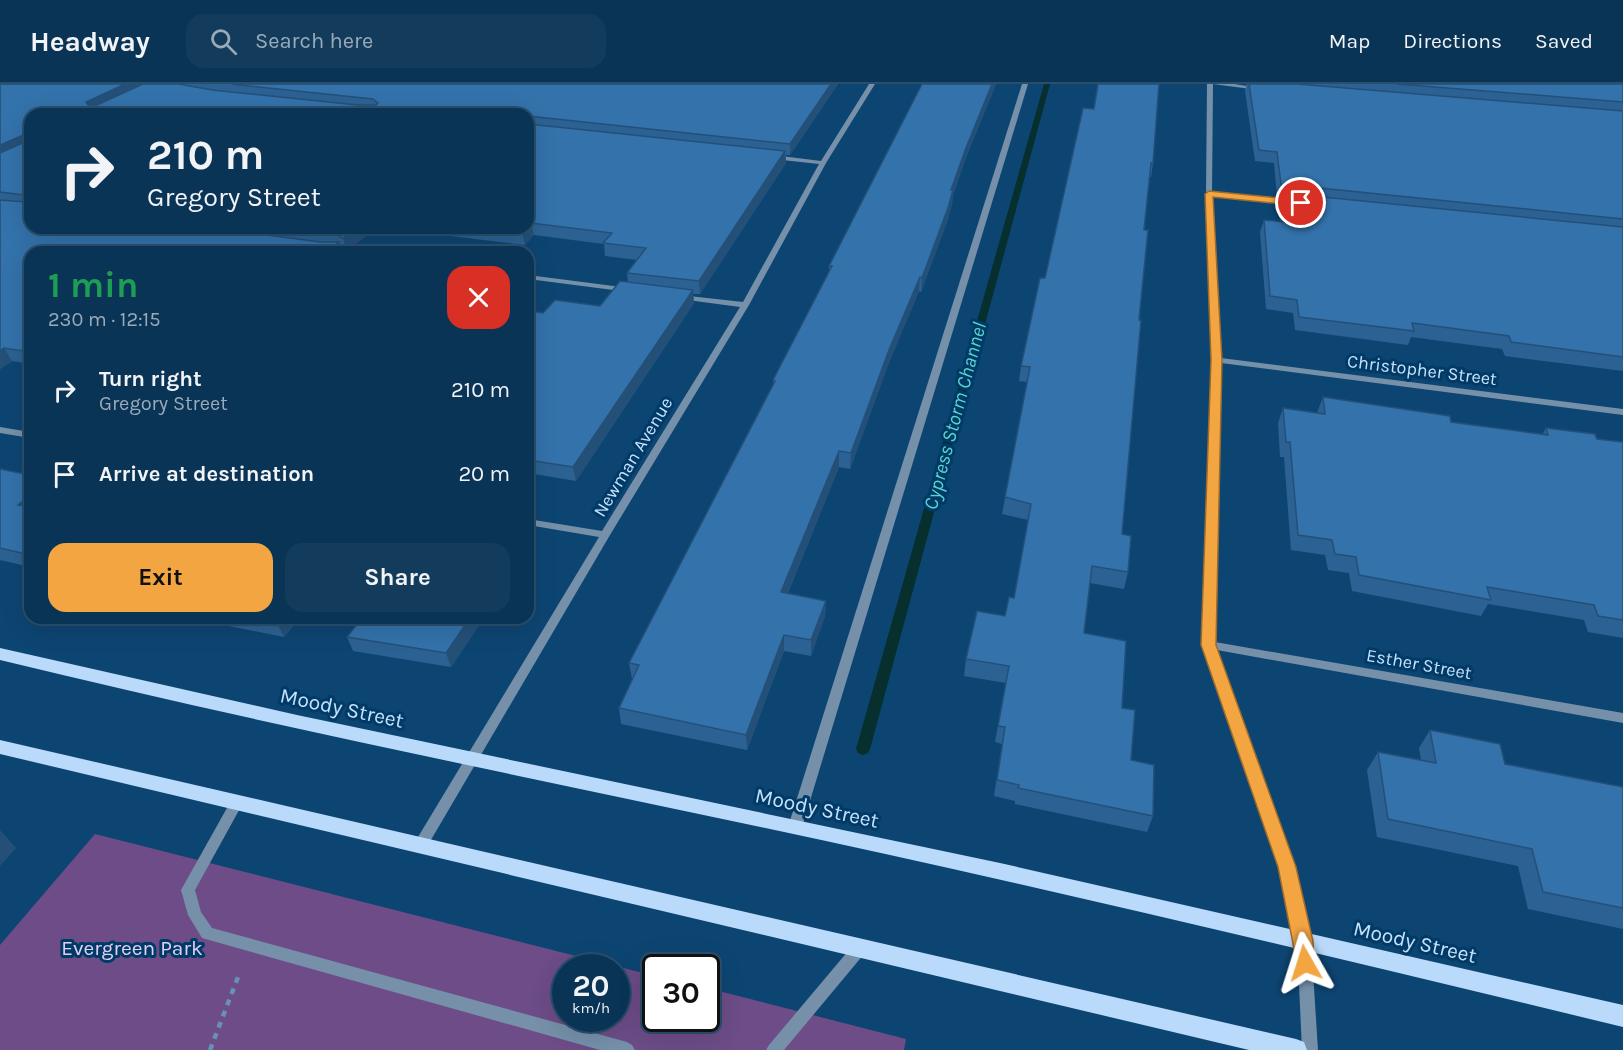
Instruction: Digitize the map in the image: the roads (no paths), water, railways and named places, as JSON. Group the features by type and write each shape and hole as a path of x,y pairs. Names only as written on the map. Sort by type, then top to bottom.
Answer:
{"main road":[{"name":"Moody Street","path":"0,654 168,695 795,827 1304,941 1623,1016"},
{"path":"0,747 1296,1050"}],"street":[{"name":"Newman Avenue","path":"420,846 745,305 823,163 872,84"},
{"path":"795,827 1025,84"},
{"path":"1210,84 1209,194 1217,360 1209,645 1287,867 1304,941 1310,1050"},
{"path":"1216,84 1262,88"},
{"path":"764,156 823,163"},
{"path":"1209,194 1304,203"},
{"path":"534,278 642,292"},
{"path":"676,296 745,305"},
{"name":"Christopher Street","path":"1217,360 1623,412"},
{"path":"0,430 24,434"},
{"path":"534,523 605,535"},
{"name":"Esther Street","path":"1209,645 1623,718"},
{"path":"237,803 188,890 195,915 207,933 627,1050"},
{"path":"774,1050 859,949"}],"waterway":[{"name":"Cypress Storm Channel","path":"863,749 1047,84"}],"park label":[{"name":"Evergreen Park","path":"132,948"}]}
